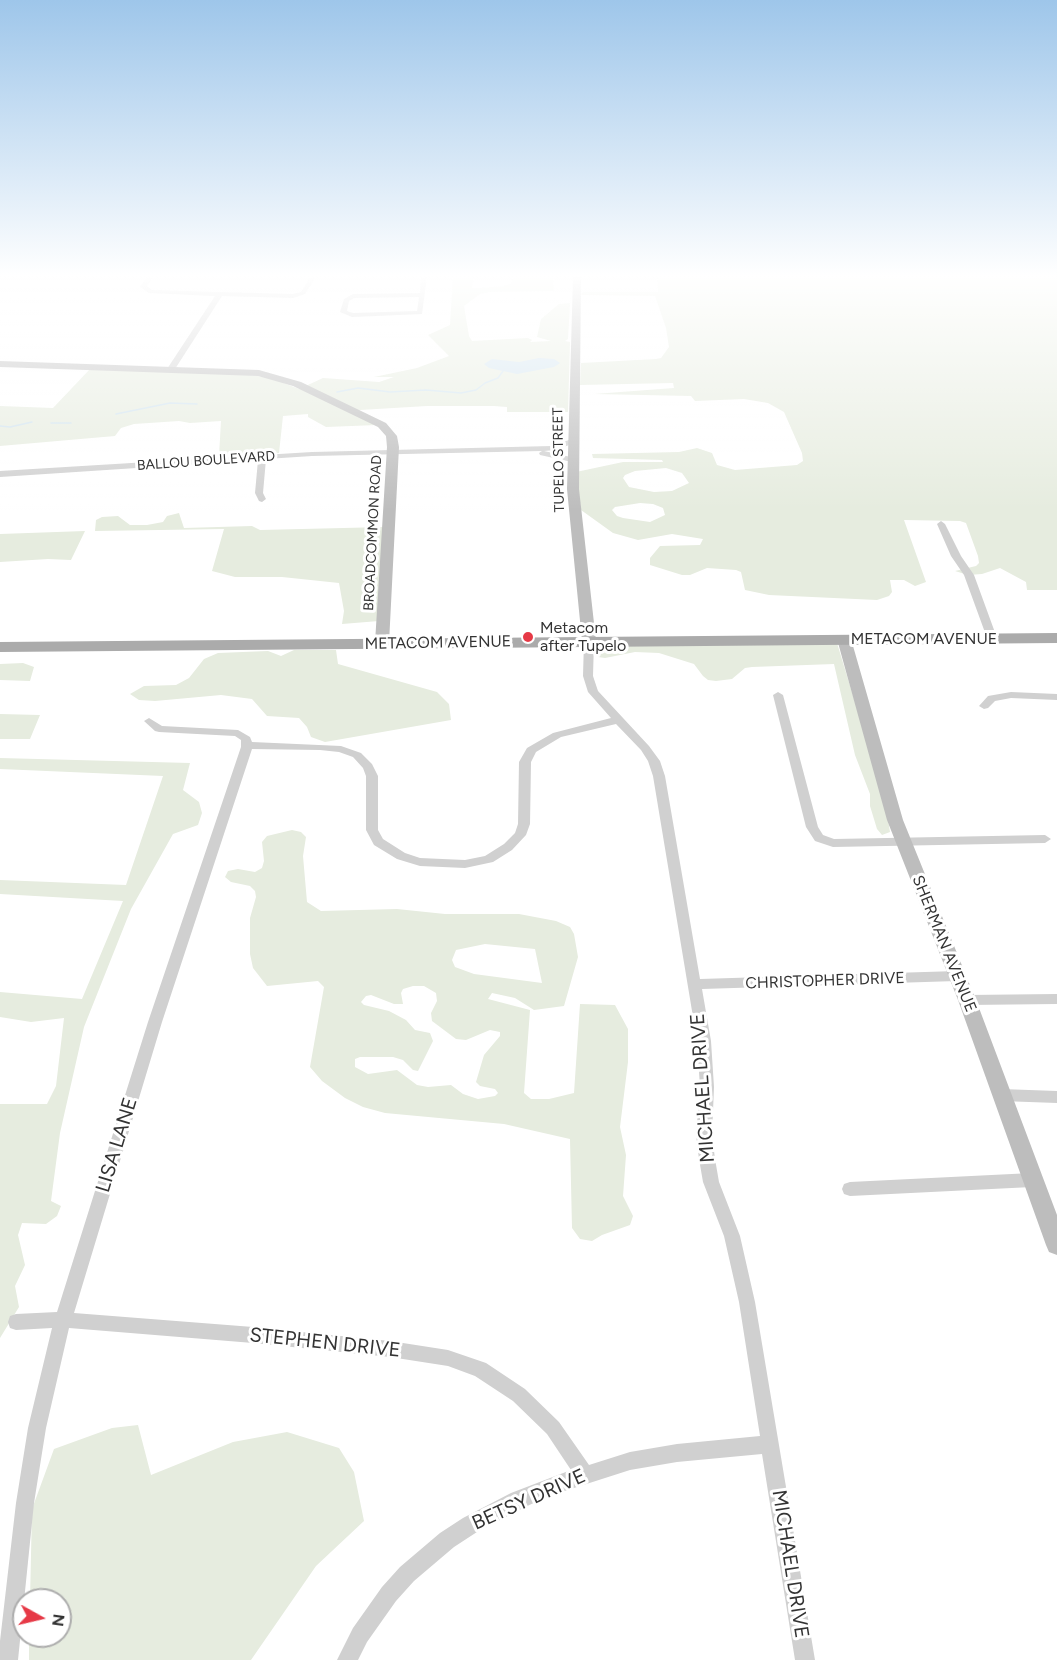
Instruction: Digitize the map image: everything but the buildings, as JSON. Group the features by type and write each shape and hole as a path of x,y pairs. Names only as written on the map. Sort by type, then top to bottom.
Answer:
{"main road":[{"name":"METACOM AVENUE","path":"0,646 1057,638"}],"street":[{"path":"171,369 180,354"},
{"name":"TUPELO STREET","path":"575,354 572,460 575,524 589,641"},
{"name":"BROADCOMMON ROAD","path":"0,363 269,374 285,379 382,425 391,436 393,452 382,643"},
{"name":"BALLOU BOULEVARD","path":"0,474 262,457 428,450 552,448 572,441"},
{"name":"BALLOU BOULEVARD","path":"413,452 426,454 542,453 572,460"},
{"path":"262,457 259,493 262,499"},
{"path":"941,524 956,556 969,575 992,638"},
{"name":"SHERMAN AVENUE","path":"844,639 885,786 1057,1245"},
{"name":"MICHAEL DRIVE","path":"589,641 588,681 597,697 645,748 654,761 659,776 704,1041 707,1087 705,1134 707,1159 711,1182 732,1236 744,1291 805,1660"},
{"path":"778,695 812,827 819,838 833,843 1045,839"},
{"path":"984,706 992,698 1011,695 1057,697"},
{"path":"149,721 159,729 238,733 246,739 247,745 320,747 341,749 357,755 368,767 372,776 372,830 378,842 401,856 420,862 465,864 489,859 508,847 520,835 524,824 525,762 531,750 557,735 618,720"},
{"name":"LISA LANE","path":"8,1660 28,1482 37,1428 63,1320 151,1034 247,745"},
{"name":"CHRISTOPHER DRIVE","path":"694,984 957,976"},
{"path":"967,1000 1057,999"},
{"path":"1001,1095 1057,1097"},
{"path":"850,1189 1032,1180"},
{"name":"STEPHEN DRIVE","path":"16,1322 63,1320 379,1347 447,1358 480,1369 519,1395 553,1428 585,1475"},
{"name":"BETSY DRIVE","path":"347,1660 360,1635 388,1593 427,1555 470,1525 519,1500 630,1461 677,1453 770,1444"}],"shaded area":[{"path":"447,354 570,354 568,412 507,412 507,407 494,406 427,406 360,410 355,413 377,425 326,427 308,417 308,414 283,416 279,453 219,456 221,421 134,424 121,428 115,436 0,446 0,406 53,408 90,369 244,374 271,378 299,389 323,378 379,382 394,377 374,377 417,368 449,356"},
{"path":"664,354 1057,354 1057,590 1027,590 1026,582 1000,568 982,574 968,575 955,571 976,566 979,563 966,523 960,521 904,520 926,582 915,586 904,580 890,580 892,592 889,596 877,600 769,595 745,590 741,572 736,570 707,568 690,575 682,575 650,565 650,558 660,546 700,545 703,539 672,534 638,540 613,533 581,510 576,472 623,462 663,462 662,460 593,458 592,454 679,452 697,448 712,453 717,465 735,470 797,465 803,461 802,453 784,412 768,403 744,399 695,401 691,396 594,394 674,388 673,383 580,385 581,363 661,358","holes":["666,468 682,473 689,483 672,491 654,492 629,487 623,478 635,471","640,503 663,508 665,515 650,522 623,518 617,516 612,510 615,507"]},
{"path":"179,513 184,528 252,526 260,530 385,527 379,621 342,624 344,611 339,583 282,577 235,577 212,571 224,529 95,531 96,520 102,517 118,516 130,525 147,525 163,522 167,516"},
{"path":"85,531 71,560 0,562 0,534"},
{"path":"837,643 885,801 890,832 882,835 877,829 870,806 870,794 855,755 834,664 745,668 732,679 716,681 708,680 694,664 659,653 635,652 605,658 598,657 600,649 606,646"},
{"path":"294,650 336,650 338,664 437,692 449,704 451,720 325,742 311,737 307,727 299,718 267,716 252,699 221,695 155,701 139,700 130,694 144,686 176,685 189,678 204,659 218,653 268,651 281,656"},
{"path":"23,663 34,667 30,681 0,680 0,664"},
{"path":"0,714 40,715 30,739 0,739"},
{"path":"0,758 190,763 183,790 199,802 202,813 198,825 173,834 131,909 84,1027 60,1133 51,1201 61,1206 57,1216 46,1224 22,1223 18,1235 25,1265 15,1286 19,1307 0,1338 0,1104 47,1104 56,1086 64,1018 31,1022 0,1017 0,992 82,999 123,901 0,894 0,880 126,885 163,776 0,769"},
{"path":"292,830 301,832 306,837 303,856 307,902 321,911 397,909 445,914 519,914 556,921 570,927 574,934 578,957 564,1006 534,1010 515,998 492,993 488,999 530,1010 524,1093 531,1099 549,1099 574,1093 580,1004 615,1005 628,1029 628,1062 620,1127 626,1155 623,1196 633,1216 630,1225 592,1241 580,1239 572,1228 570,1139 504,1124 385,1113 363,1107 345,1098 322,1081 310,1067 324,987 318,981 267,986 253,968 250,954 250,918 256,897 255,891 250,886 231,882 225,877 228,871 238,869 255,872 262,868 264,861 262,842 267,836","holes":["485,944 535,949 542,983 474,974 455,967 452,960 456,950","424,986 436,993 437,1001 431,1013 432,1021 456,1039 466,1040 490,1030 500,1032 500,1036 484,1055 476,1082 480,1086 495,1089 498,1093 495,1096 478,1099 463,1094 451,1085 428,1087 417,1085 397,1070 368,1074 355,1067 355,1059 360,1057 393,1057 403,1060 413,1070 418,1071 433,1041 430,1033 415,1030 406,1020 389,1011 364,1005 361,1002 366,996 371,995 394,1004 403,1004 401,993 403,989"]},
{"path":"138,1425 151,1475 233,1442 287,1432 339,1448 354,1472 364,1521 316,1566 251,1660 29,1660 29,1648 72,1648 72,1588 30,1588 32,1509 54,1449 112,1428"}],"water":[{"path":"539,358 554,359 560,363 554,367 517,374 489,368 484,364 492,359 519,362"}],"waterway":[{"path":"337,392 358,388 390,392 426,390 461,393 476,390 485,383 498,378 503,371"},
{"path":"116,414 170,403 197,404"},
{"path":"0,426 10,427 32,422"},
{"path":"51,423 71,423"}],"place":[{"name":"Metacom after Tupelo","path":"528,637"}]}
